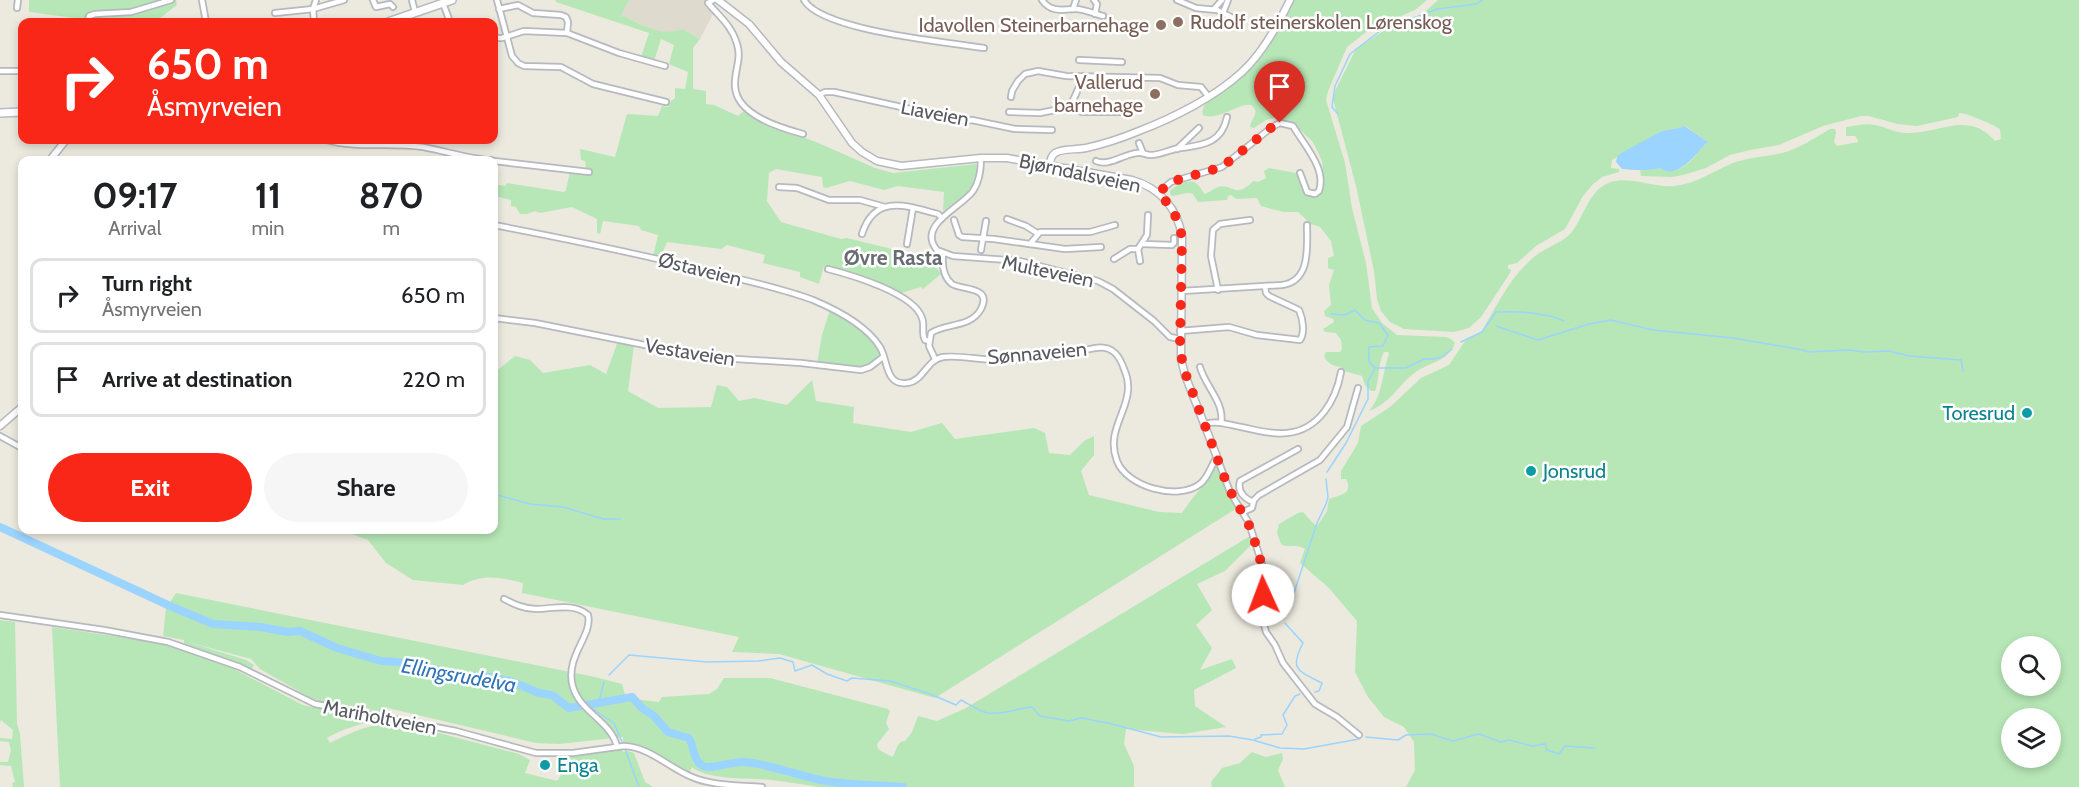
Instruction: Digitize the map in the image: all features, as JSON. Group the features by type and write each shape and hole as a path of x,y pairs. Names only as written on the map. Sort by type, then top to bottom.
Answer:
{"main road":[{"path":"399,18 452,0"},
{"path":"0,113 18,112"}],"street":[{"path":"17,8 18,0"},
{"path":"89,18 95,14 131,12 171,0"},
{"path":"202,0 205,18"},
{"path":"314,18 313,9 316,0"},
{"path":"275,13 313,9 344,0"},
{"path":"373,0 376,7 390,4 393,7"},
{"path":"412,0 415,12"},
{"path":"497,0 513,59 524,66 561,67 593,84 666,102"},
{"name":"Bjørndalsveien","path":"718,0 749,24 781,62 819,94 852,143 877,161 907,166 981,158 1011,159 1050,165 1137,182 1158,193 1173,209 1180,228 1183,252 1181,359 1230,492 1251,529 1262,564 1262,617 1266,632 1283,663 1315,704 1337,717 1359,735"},
{"path":"804,0 809,7 825,16 877,32 984,48"},
{"path":"1042,0 1049,7 1061,10 1074,9 1103,16"},
{"path":"1074,9 1076,0"},
{"path":"1094,0 1098,4 1095,14"},
{"path":"1177,0 1191,7 1214,9 1238,20"},
{"path":"1214,9 1222,0"},
{"path":"1222,13 1228,0"},
{"path":"1050,165 1051,157 1056,152 1085,148 1123,137 1169,119 1233,79 1251,63 1276,27 1290,0"},
{"path":"710,1 725,21 737,44 739,59 735,86 738,96 747,108 762,120 803,134"},
{"path":"443,3 449,18"},
{"path":"499,9 518,4 533,14 561,15 566,17 568,22 567,33"},
{"path":"498,38 524,31 567,33 619,53 665,66"},
{"path":"1079,60 1122,62"},
{"path":"0,71 18,71"},
{"path":"1011,98 1018,81 1026,74 1045,71 1066,76 1160,78 1178,85 1201,87 1208,96"},
{"path":"1070,107 1084,76"},
{"name":"Liaveien","path":"819,94 834,92 964,121 972,120 1016,129 1052,130"},
{"path":"1009,112 1040,113 1070,107 1082,112 1122,112"},
{"path":"1096,161 1103,163 1137,153 1156,154 1197,147 1213,139 1222,130 1227,117"},
{"path":"1158,193 1171,182 1222,167 1280,123 1293,126 1317,167 1322,180 1320,191 1315,194 1307,192 1300,173"},
{"path":"1177,149 1199,128"},
{"path":"1139,143 1143,153"},
{"path":"53,156 63,144"},
{"path":"349,144 423,147 463,156"},
{"path":"884,357 891,376 898,381 905,383 917,379 935,359 929,341 929,336 933,331 959,324 981,310 983,303 976,290 950,282 943,268 943,253 936,248 932,238 942,218 973,191 979,178 981,158"},
{"path":"498,162 589,172"},
{"path":"779,187 797,188 829,200 854,199 873,202 885,207"},
{"path":"862,234 871,217 885,207 897,205 913,208 938,214 942,218"},
{"path":"907,244 913,208"},
{"path":"1140,261 1140,247 1147,235 1148,215"},
{"path":"1007,219 1037,233"},
{"path":"954,220 960,236 1065,249 1101,247"},
{"path":"1218,290 1211,256 1213,230 1220,224 1250,220"},
{"path":"981,250 986,221"},
{"path":"1030,244 1037,233 1095,231 1115,225"},
{"path":"1182,291 1291,284 1300,275 1305,262 1307,225"},
{"name":"Østaveien","path":"498,226 657,259 801,296 848,317 877,343 884,357"},
{"path":"1114,259 1130,249 1172,245 1174,238"},
{"name":"Multeveien","path":"943,253 1020,261 1098,280 1150,318 1168,336 1180,339"},
{"path":"828,269 864,279 906,300 921,314 924,323 923,337 929,341"},
{"path":"1180,331 1229,327 1253,334 1300,340 1303,336 1303,328 1299,310 1269,296 1265,286"},
{"name":"Vestaveien","path":"498,318 530,322 728,360 785,362 861,370 870,368 884,357"},
{"name":"Sønnaveien","path":"935,359 950,356 1010,360 1074,353 1099,347 1109,349 1119,359 1129,384 1127,400 1115,427 1113,444 1118,465 1126,475 1136,482 1151,487 1186,491 1200,485 1205,480 1217,457"},
{"path":"1200,367 1205,382 1221,411 1221,423"},
{"path":"1205,424 1221,423 1287,434 1299,430 1308,426 1327,410 1334,398 1341,372"},
{"path":"1243,512 1252,508 1253,502 1262,494 1320,460 1347,427 1358,388"},
{"path":"0,426 18,410"},
{"path":"0,436 18,445"},
{"path":"1253,502 1242,494 1239,488 1240,481 1298,449"},
{"path":"504,599 524,607 537,609 558,607 578,610 588,615 588,626 572,664 573,687 582,704 612,734 617,747"},
{"name":"Mariholtveien","path":"0,615 168,642 240,667 315,704 456,731 536,753 566,754 633,746 700,780 762,787"}],"shaded area":[{"path":"589,0 707,0 714,12 700,39 683,29 672,33 654,31 624,16 620,17 606,11"}],"green space":[{"path":"29,0 176,0 177,5 160,18 75,18 29,12"},
{"path":"555,0 629,0 620,17 624,16 660,31 683,29 700,39 693,48 693,89 706,91 706,104 714,105 738,116 745,110 755,120 893,173 976,164 977,172 972,186 962,197 943,211 944,192 898,186 884,190 850,181 826,188 823,187 822,177 776,169 769,173 767,201 781,222 841,239 847,238 896,250 900,259 924,259 924,251 941,274 923,289 921,287 898,294 857,275 824,266 819,284 800,277 800,272 763,263 765,255 727,245 721,249 667,242 660,258 653,256 658,235 641,230 639,226 603,221 600,234 597,233 597,219 572,207 520,214 516,207 511,206 511,200 498,197 498,185 505,186 507,183 564,192 570,171 592,175 592,171 586,170 585,161 581,160 580,149 615,157 627,114 658,116 662,106 668,107 675,98 675,88 685,89 688,72 669,64 674,45 661,39 654,61 641,57 649,33"},
{"path":"1294,0 1427,0 1415,10 1370,29 1347,47 1326,100 1345,163 1352,208 1366,263 1372,308 1382,323 1397,335 1446,337 1455,343 1447,355 1413,374 1388,399 1369,411 1380,391 1389,354 1384,352 1382,357 1375,391 1371,391 1365,385 1362,376 1344,371 1325,358 1326,352 1340,352 1342,349 1341,340 1336,333 1325,332 1323,329 1334,322 1333,319 1325,316 1324,311 1331,305 1329,285 1334,270 1328,268 1328,258 1334,256 1331,241 1320,227 1311,224 1298,212 1283,212 1261,206 1257,198 1236,199 1231,195 1227,200 1198,202 1193,194 1171,196 1170,191 1188,182 1197,184 1205,194 1223,186 1238,190 1247,187 1253,181 1258,182 1266,178 1264,171 1269,168 1296,173 1304,193 1311,197 1319,195 1324,183 1322,161 1313,142 1296,126 1276,117 1254,128 1250,127 1255,110 1252,106 1247,105 1218,115 1203,115 1205,104 1209,99 1237,80 1262,53"},
{"path":"1438,0 2079,0 2079,787 1406,787 1415,770 1414,742 1404,727 1384,717 1368,697 1355,672 1357,621 1329,588 1300,563 1305,549 1281,544 1277,533 1279,524 1303,512 1315,525 1318,525 1327,511 1329,499 1347,491 1348,484 1346,479 1341,479 1341,471 1358,443 1361,426 1390,407 1421,378 1449,365 1467,338 1482,331 1518,273 1534,257 1569,235 1591,198 1603,186 1611,182 1626,180 1666,186 1682,185 1739,161 1788,151 1830,129 1835,129 1834,142 1837,146 1858,142 1855,136 1846,136 1846,127 1868,124 1907,133 1964,125 1985,132 1995,141 2001,139 2000,129 1963,113 1959,113 1958,117 1917,126 1861,116 1823,126 1779,145 1730,155 1706,168 1683,175 1641,176 1640,170 1661,168 1669,171 1681,168 1691,161 1708,142 1684,125 1662,131 1612,160 1611,168 1619,169 1619,172 1602,177 1593,184 1583,196 1565,229 1536,246 1517,263 1508,265 1510,273 1481,317 1469,328 1454,332 1404,329 1390,322 1381,311 1377,299 1374,271 1356,186 1333,99 1356,49 1391,26 1420,16"},
{"path":"830,310 851,323 870,339 880,351 877,360 864,368 817,363 822,335"},
{"path":"618,341 634,345 628,391 658,408 711,407 717,385 727,387 739,401 754,398 787,405 812,380 816,401 854,407 853,423 911,432 942,423 955,439 1034,428 1045,433 1049,453 1070,455 1084,441 1094,436 1094,455 1081,471 1089,495 1159,512 1182,513 1217,466 1229,498 1237,508 935,698 779,654 732,652 739,637 522,593 523,583 515,581 485,578 463,585 413,580 386,563 368,540 352,534 498,534 498,370 515,356 530,360 543,373 590,365 606,374"},
{"path":"1250,536 1252,544 1225,571 1197,584 1212,610 1196,625 1212,648 1200,670 1232,659 1236,668 1194,690 1195,706 1226,727 1183,734 1126,729 1124,744 1134,766 1134,787 819,787 771,780 729,778 707,774 692,767 689,774 641,746 623,742 623,737 559,744 536,743 388,708 387,714 365,708 322,702 260,669 251,659 188,642 246,660 254,665 252,669 184,644 184,640 163,636 166,608 176,593 595,677 622,684 626,698 659,702 662,697 709,694 717,689 724,678 770,678 888,709 890,711 886,723 889,729 877,744 878,749 892,757 898,745 905,741 912,732 918,716 937,721 966,708"},
{"path":"0,620 15,622 17,724 20,734 24,787 13,787 12,783 15,782 11,766 0,765 0,762 8,762 11,750 9,742 0,741 0,738 12,739 13,730 1,720 0,723"},
{"path":"52,627 166,644 228,666 303,705 354,717 380,720 359,725 327,738 330,743 374,725 392,725 398,729 439,733 519,754 530,760 525,773 557,781 561,773 562,757 622,749 623,752 634,753 645,782 653,787 60,787"},
{"path":"1252,752 1266,757 1282,753 1283,759 1278,770 1285,787 1212,787 1211,782 1222,768 1240,763"}],"water":[{"path":"1683,125 1708,142 1680,168 1673,171 1660,168 1622,169 1616,162 1621,153 1662,131 1683,127"}],"waterway":[{"path":"1338,114 1332,107 1335,86 1350,54 1380,31 1437,9 1477,4 1482,0"},
{"path":"1331,314 1345,315 1355,310 1365,320 1379,323 1388,335 1383,346 1369,347 1369,362 1375,368"},
{"path":"1461,342 1482,332 1496,312 1531,313 1564,321"},
{"path":"1496,326 1538,340 1589,324 1611,320 1653,330 1733,338 1808,352 1889,351 1909,356 1961,360 1963,371"},
{"path":"1327,472 1346,443 1368,399 1368,381 1375,368 1406,368 1424,359 1443,356 1452,349"},
{"path":"1281,617 1290,605 1317,523 1326,504 1328,497 1326,479"},
{"path":"498,495 530,504 563,507 603,519 620,519"},
{"name":"Ellingsrudelva","path":"0,527 213,624 261,627 287,632 300,631 337,648 381,661 398,662 454,677 483,676 510,681 539,693 552,695 569,708 632,697 668,732 689,738 695,757 703,766 744,762 825,781 903,787"},
{"path":"1285,623 1303,643 1297,659 1298,669 1322,683 1319,691 1315,692"},
{"path":"609,675 629,655 707,662 780,658 793,662 795,671 812,665 827,674 847,681 852,678 890,681 956,705 961,700 988,713 1032,707 1040,716 1069,721 1081,718 1161,737 1229,736 1280,748 1304,749 1359,739"},
{"path":"599,701 604,682"},
{"path":"1255,739 1261,735 1282,734 1287,725 1283,715 1295,696 1300,694"},
{"path":"587,705 614,723 622,742"},
{"path":"1366,737 1398,740 1406,735 1431,734 1453,741 1479,734 1501,742 1509,740 1532,746 1545,744 1547,750 1559,754 1565,746 1595,748"},
{"path":"625,749 639,787"}],"place":[{"name":"Rudolf steinerskolen Lørenskog","path":"1178,22"},
{"name":"Idavollen Steinerbarnehage","path":"1161,25"},
{"name":"Vallerud barnehage","path":"1155,94"},
{"name":"Toresrud","path":"2027,413"},
{"name":"Jonsrud","path":"1531,471"},
{"name":"Enga","path":"545,765"}],"district":[{"name":"Øvre Rasta","path":"893,257"}],"route":[{"path":"1263,595 1263,569 1251,529 1228,487 1183,367 1180,346 1182,236 1173,209 1158,193 1166,184 1222,167 1280,123"}]}
